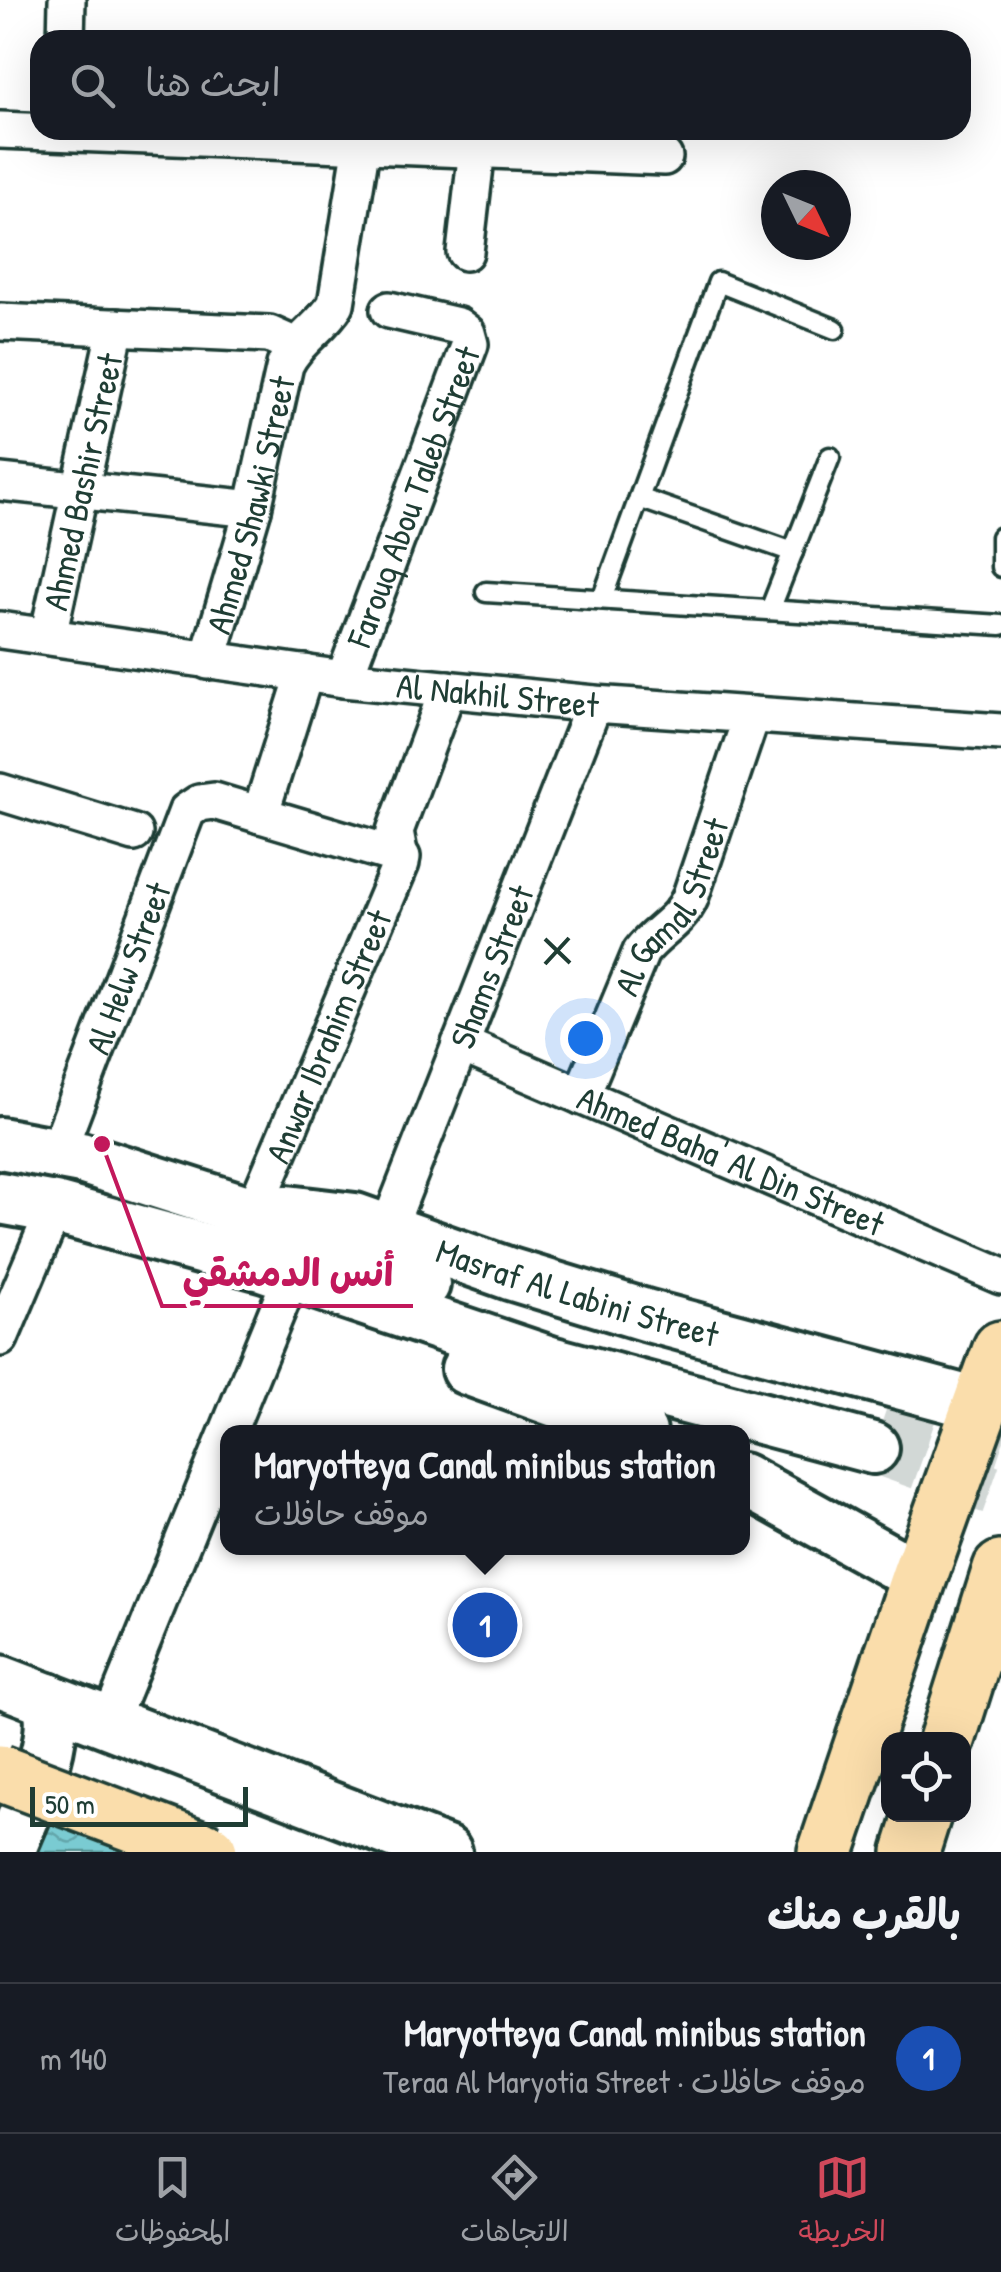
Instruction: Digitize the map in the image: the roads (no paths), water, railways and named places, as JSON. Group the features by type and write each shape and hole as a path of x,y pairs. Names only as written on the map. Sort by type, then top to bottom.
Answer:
{"main road":[{"name":"Masraf Al Labini Street","path":"0,1143 57,1153 180,1187 254,1213 287,1211 355,1219 510,1274 646,1316 981,1405"},
{"path":"0,1198 55,1208 550,1362 879,1429 561,1332 337,1252 254,1213"},
{"path":"276,1276 335,1320 621,1425"},
{"path":"826,1852 1001,1349"},
{"path":"750,1483 919,1577"},
{"path":"949,1732 997,1593"},
{"path":"0,1681 431,1849"},
{"path":"9,1852 48,1748 52,1724 48,1699"},
{"path":"42,1852 76,1758 107,1722"},
{"path":"0,1774 209,1852"},
{"path":"910,1852 919,1822"}],"street":[{"path":"66,30 67,0"},
{"path":"0,130 30,130"},
{"path":"270,140 664,157"},
{"path":"0,322 269,334 296,346 325,322 336,304 362,144"},
{"path":"466,252 477,149"},
{"name":"Farouq Abou Taleb Street","path":"344,679 470,344 458,326 389,310"},
{"name":"Ahmed Bashir Street","path":"48,636 116,327"},
{"name":"Ahmed Shawki Street","path":"208,662 253,509 282,376 296,346"},
{"path":"0,482 253,509"},
{"name":"Al Nakhil Street","path":"0,630 344,679 594,704 1001,732"},
{"path":"305,673 260,815 402,857"},
{"name":"Anwar Ibrahim Street","path":"254,1213 402,857 395,831 448,689"},
{"name":"Shams Street","path":"388,1229 594,704"},
{"name":"Al Gamal Street","path":"581,1096 641,952 650,940 674,924 690,898 752,715"},
{"path":"0,792 134,833"},
{"name":"Al Helw Street","path":"57,1153 187,811 200,803 214,802 260,815"},
{"name":"Ahmed Baha' Al Din Street","path":"460,1044 1001,1276"},
{"path":"0,1338 55,1208"},
{"path":"107,1722 276,1276"}],"lane":[{"path":"602,599 718,282 835,330"},
{"path":"770,610 830,457"},
{"path":"639,498 793,552"},
{"path":"1001,538 1001,567"},
{"path":"486,592 1001,624"}],"water":[{"path":"0,1770 227,1852 0,1852"}],"tunnel":[{"path":"886,1410 1001,1449"},
{"path":"873,1448 1001,1493"}],"place":[{"name":"أنس الدمشقي","path":"102,1144"},
{"name":"Maryotteya Canal minibus station","path":"485,1625"}]}
